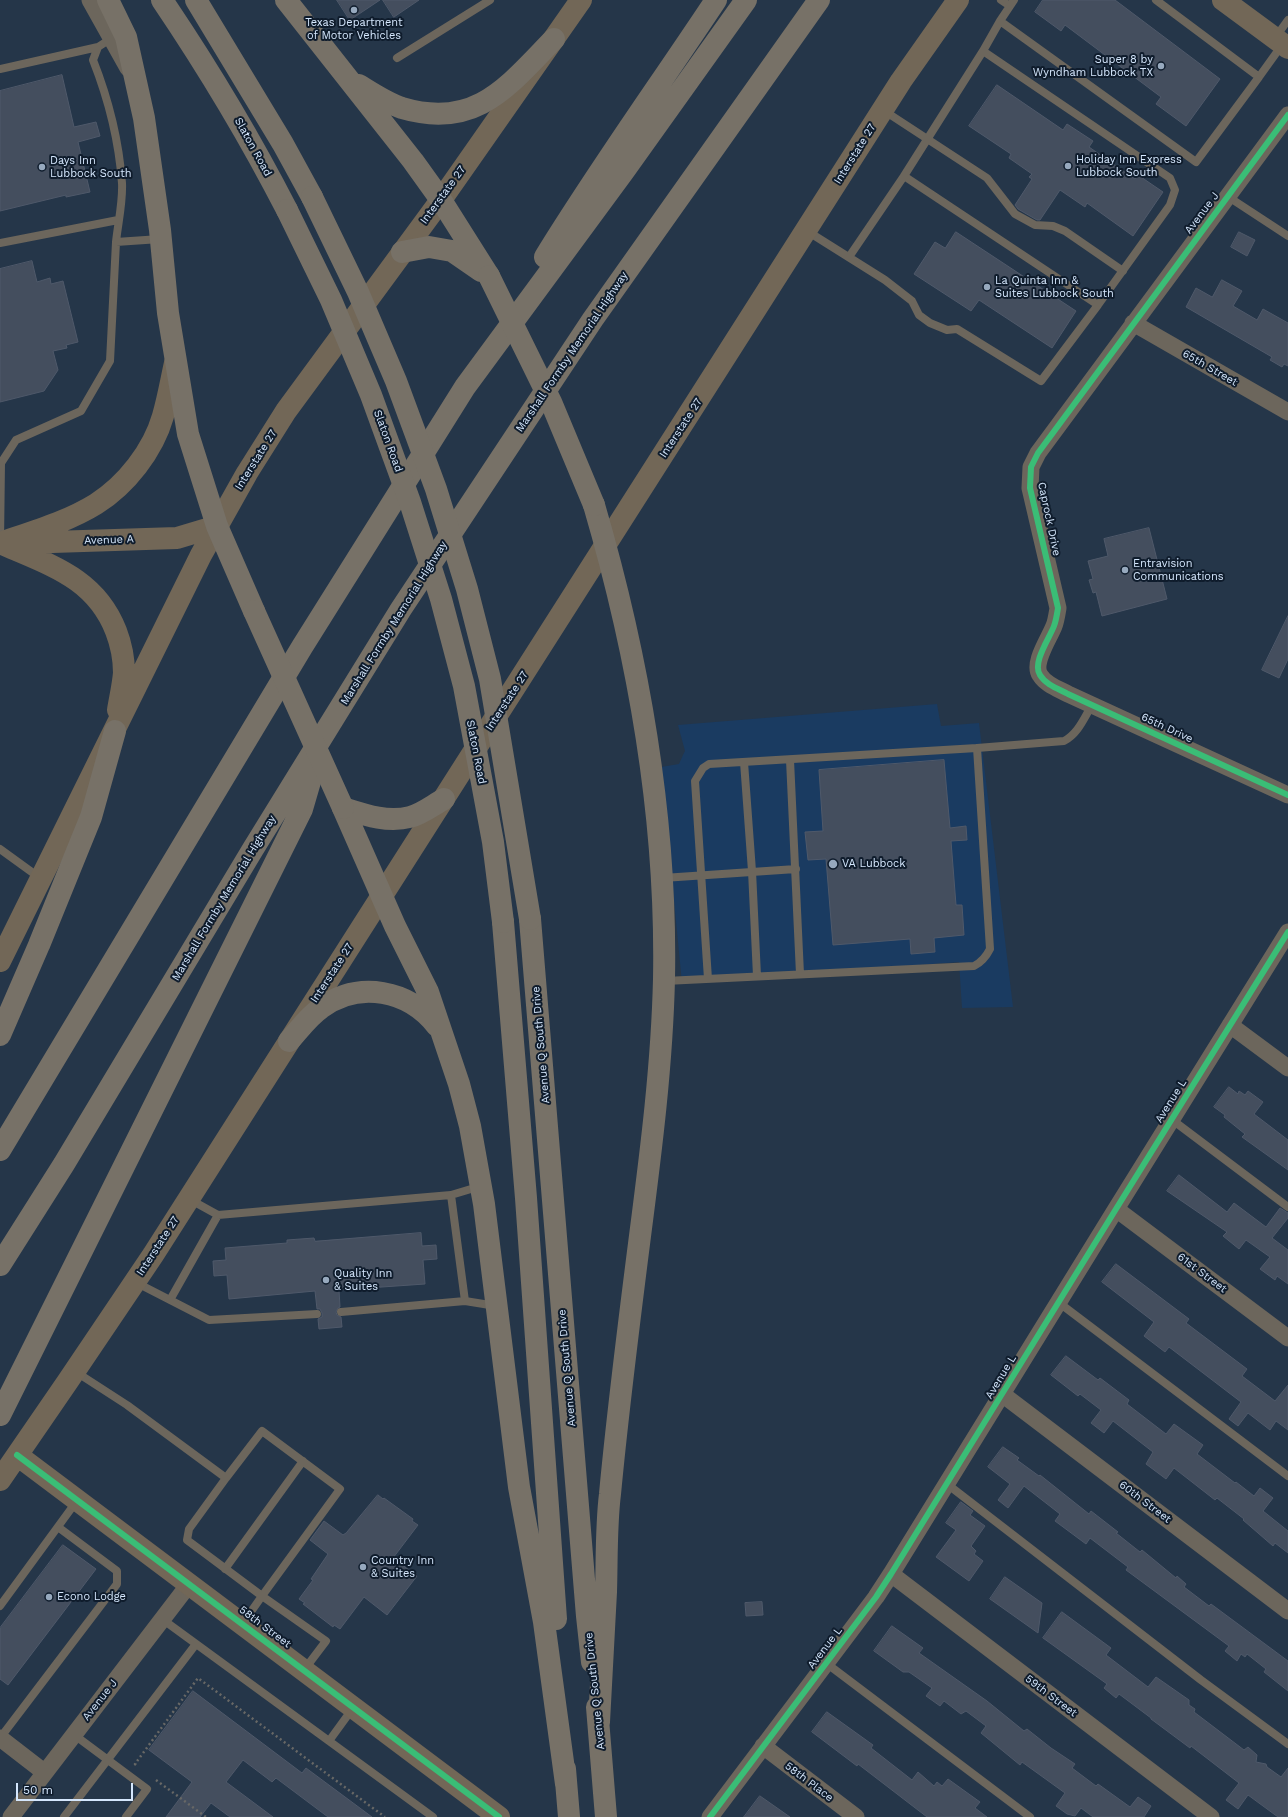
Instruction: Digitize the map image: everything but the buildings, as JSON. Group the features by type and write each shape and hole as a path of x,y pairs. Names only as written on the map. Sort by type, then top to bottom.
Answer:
{"highway":[{"path":"108,0 126,37 144,118 150,155 175,363 188,434 217,526 382,897 428,992 467,1112 481,1186 519,1487 544,1622 566,1784 569,1817"},
{"name":"Slaton Road","path":"162,0 223,94 256,151 331,300 371,395 410,502 441,599 464,686 493,842 503,922 545,1457 566,1784"},
{"name":"Avenue Q South Drive","path":"196,0 283,144 312,197 358,292 396,382 438,496 467,589 490,679 530,919 586,1608 599,1722 606,1817"},
{"path":"286,0 352,82 441,200 489,276 551,402 594,505 606,546 636,674 650,758 658,820 662,878 664,981 659,1071 609,1499 599,1722"},
{"path":"0,1150 302,647 579,202 654,94 716,0"},
{"path":"465,387 624,171 746,0"},
{"name":"Marshall Formby Memorial Highway","path":"0,1265 64,1164 253,849 401,609 589,325 819,0"},
{"path":"352,82 401,108 432,113 446,113 469,109 488,101 507,87 554,39"},
{"path":"402,252 429,247 452,251 489,276"},
{"path":"0,1035 39,945 91,817 115,731"},
{"path":"0,1414 302,809 325,733"},
{"path":"343,808 370,816 392,820 411,817 444,799"},
{"path":"289,1041 320,1008 351,994 367,991 396,995 409,1001 430,1018 442,1032"}],"main road":[{"name":"Interstate 27","path":"0,961 201,555 247,473 286,412 441,200 581,0"},
{"name":"Interstate 27","path":"0,1480 135,1282 606,546 882,110 958,0"},
{"path":"1223,0 1282,44"},
{"path":"0,543 72,516 96,504 126,479 142,458 163,417 175,363"},
{"name":"Avenue A","path":"0,543 177,538 217,526"},
{"path":"0,543 61,570 89,589 103,606 112,622 121,645 124,673 115,731"},
{"name":"58th Street","path":"17,1454 499,1817"}],"street":[{"path":"90,0 105,42 136,84"},
{"name":"Avenue J","path":"1133,323 1288,115"},
{"name":"65th Street","path":"1133,323 1288,412"},
{"name":"Caprock Drive","path":"1040,675 1038,666 1054,625 1058,608 1030,488 1031,467 1038,453 1133,323"},
{"name":"65th Drive","path":"1040,675 1049,684 1092,705 1288,795"},
{"name":"Avenue L","path":"710,1817 876,1597 1171,1119 1287,935"},
{"path":"1230,1025 1288,1068"},
{"name":"61st Street","path":"1116,1209 1288,1338"},
{"name":"60th Street","path":"1002,1394 1288,1611"},
{"name":"59th Street","path":"891,1574 1211,1817"},
{"name":"Avenue J","path":"11,1817 190,1583"},
{"path":"0,1738 44,1772"},
{"name":"58th Place","path":"763,1746 856,1817"}],"lane":[{"path":"397,58 490,0"},
{"path":"849,257 904,176 1012,3 1002,0"},
{"path":"1156,0 1259,77"},
{"path":"1000,21 1196,162 1282,44 1288,20"},
{"path":"0,69 105,42"},
{"path":"0,543 0,462 16,440 81,411 110,361 116,242 122,184 115,137 102,82 93,60 105,42"},
{"path":"806,230 885,280 912,301 919,315 930,323 947,330 957,329 1041,381 1098,306 1170,205 1175,190 1170,178 983,51"},
{"path":"882,110 928,138 987,178 1015,214 1035,225 1053,226 1065,231 1123,271"},
{"path":"904,176 1098,306"},
{"path":"1228,196 1288,236"},
{"path":"0,243 118,220"},
{"path":"116,242 160,238"},
{"path":"708,979 695,781 703,768 709,764 976,748 1064,741 1071,738 1076,732 1092,705"},
{"path":"664,981 974,966 980,963 986,957 990,949 976,748"},
{"path":"790,760 800,974"},
{"path":"744,762 752,871 757,976"},
{"path":"0,849 40,879"},
{"path":"662,878 796,869"},
{"path":"1171,1119 1288,1207"},
{"path":"188,1199 218,1215 451,1195 481,1186"},
{"path":"451,1195 465,1301"},
{"path":"170,1300 218,1215"},
{"path":"135,1282 209,1320 317,1314"},
{"path":"341,1312 465,1301 497,1306"},
{"path":"1058,1302 1288,1476"},
{"path":"75,1371 127,1405 226,1478"},
{"path":"242,1623 262,1596 340,1489 262,1431 189,1529 187,1540 224,1569 262,1596 326,1641 304,1670"},
{"path":"224,1569 303,1461"},
{"path":"947,1484 1202,1680 1288,1744"},
{"path":"0,1606 78,1500"},
{"path":"0,1738 117,1584 118,1571 58,1527"},
{"path":"162,1619 433,1817"},
{"path":"64,1817 196,1644"},
{"path":"826,1663 1030,1817"},
{"path":"329,1741 354,1707"},
{"path":"73,1734 147,1789 126,1817"}],"path":[{"path":"141,1769 135,1764 198,1678 385,1817"},
{"path":"152,1777 206,1817"}],"shaded area":[{"name":"VA Lubbock","path":"937,704 941,726 979,723 1013,1007 962,1008 959,962 682,983 661,767 679,764 685,751 678,725"}],"cycle path":[{"path":"1288,115 1038,453 1031,467 1030,488 1058,608 1055,624 1042,651 1038,664 1040,675 1049,684 1068,694 1288,795"},
{"path":"710,1817 876,1597 1288,932"},
{"path":"17,1455 499,1817"}],"place":[{"name":"Texas Department of Motor Vehicles","path":"354,10"},
{"name":"Super 8 by Wyndham Lubbock TX","path":"1161,66"},
{"name":"Holiday Inn Express Lubbock South","path":"1068,166"},
{"name":"Days Inn Lubbock South","path":"42,167"},
{"name":"La Quinta Inn & Suites Lubbock South","path":"987,287"},
{"name":"Entravision Communications","path":"1125,570"},
{"name":"VA Lubbock","path":"833,864"},
{"name":"Quality Inn & Suites","path":"326,1280"},
{"name":"Country Inn & Suites","path":"363,1567"},
{"name":"Econo Lodge","path":"49,1597"}]}
